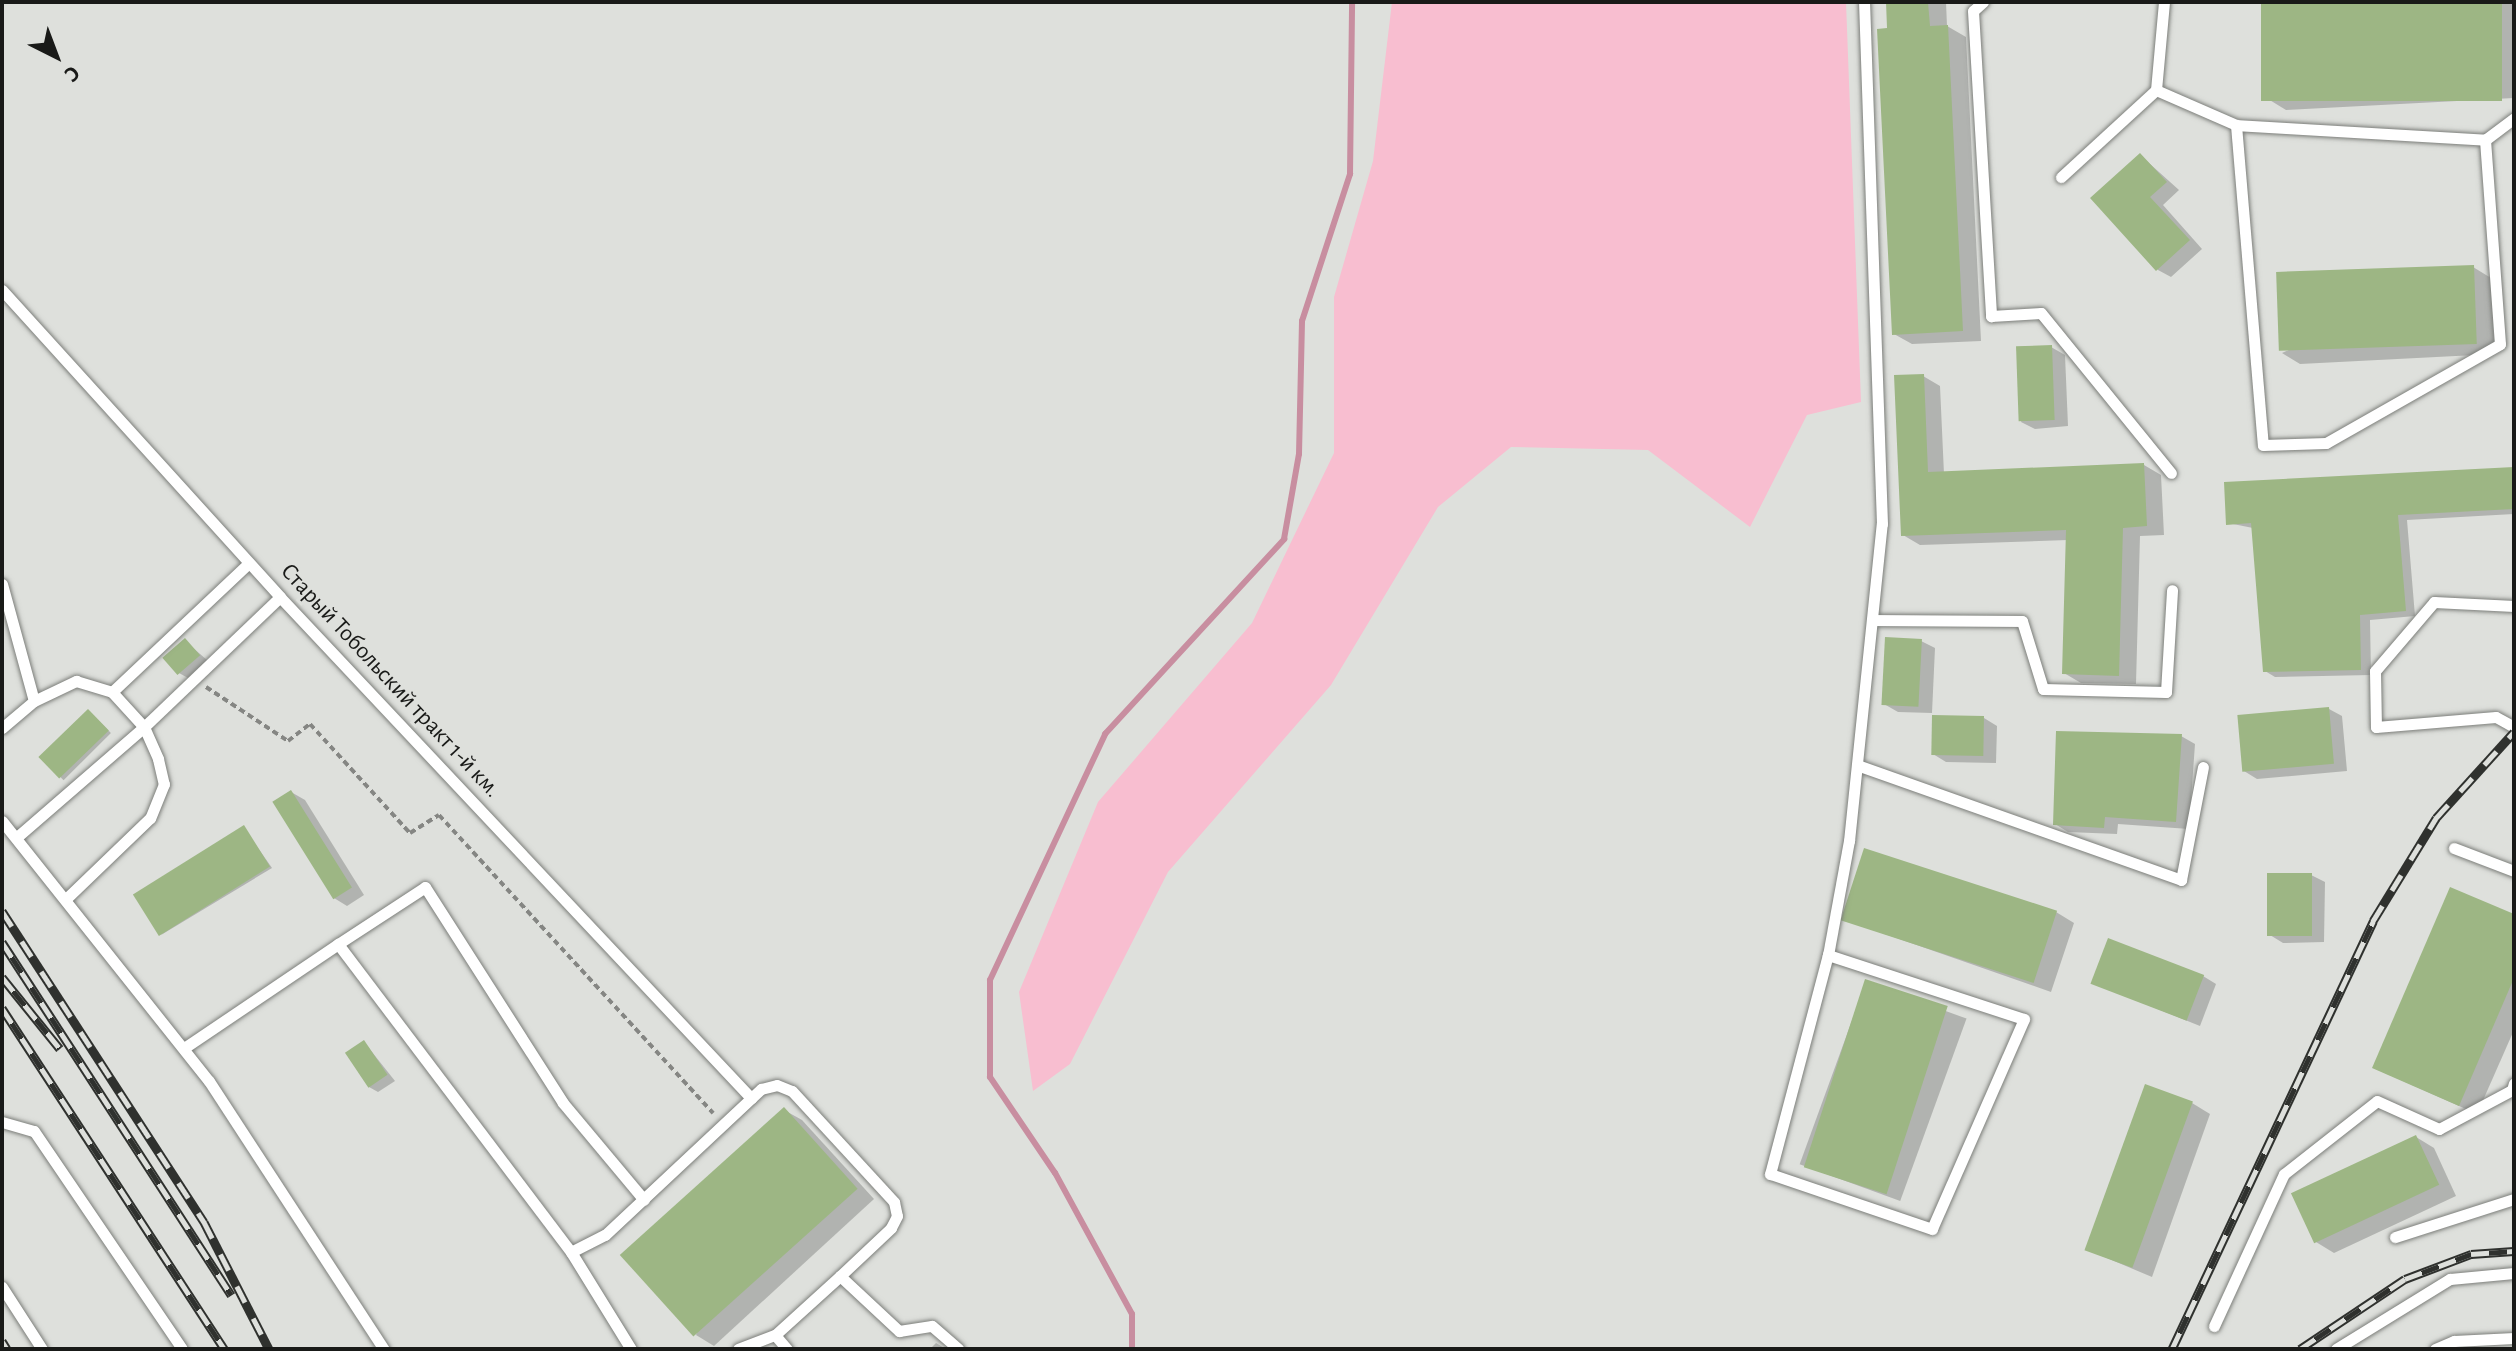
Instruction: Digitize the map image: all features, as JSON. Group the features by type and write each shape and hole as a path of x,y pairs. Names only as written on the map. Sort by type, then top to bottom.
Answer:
{"lane":[{"path":"1828,955 2024,1019 1932,1229 1770,1174 1828,955 1857,765 1882,524 1864,2"},
{"path":"1983,2 1973,11 1991,316 2041,313 2171,473"},
{"path":"2061,177 2156,90 2164,2"},
{"path":"2156,90 2236,125 2485,140 2514,118"},
{"path":"2236,125 2263,445 2326,443 2500,344 2485,140"},
{"name":"Старый Тобольский тракт 1-й км.","path":"2,290 280,597 751,1098"},
{"path":"112,692 249,563"},
{"path":"2,584 34,701"},
{"path":"1872,620 2022,621 2043,689 2166,692 2172,590"},
{"path":"17,837 144,727 280,597"},
{"path":"2514,606 2434,602 2375,671 2376,727 2496,717 2514,727"},
{"path":"2,728 34,701 76,681 112,692 144,727 164,784 150,818 67,898"},
{"path":"1857,765 2181,880 2203,767"},
{"path":"2,821 67,898 184,1048 384,1349"},
{"path":"2454,848 2514,871"},
{"path":"184,1048 425,887 563,1103 644,1200"},
{"path":"338,944 571,1252 631,1349"},
{"path":"2214,1326 2284,1174 2377,1101 2439,1129 2512,1090 2514,1083"},
{"path":"571,1252 605,1235 751,1098 777,1085 792,1091 894,1202 897,1216 891,1228 775,1335 738,1349"},
{"path":"2,1122 34,1131 182,1349"},
{"path":"2395,1237 2514,1199"},
{"path":"2336,1349 2450,1279 2514,1273"},
{"path":"840,1276 899,1331 932,1326 958,1349"},
{"path":"2,1287 42,1349"},
{"path":"775,1335 787,1349"},
{"path":"2435,1349 2454,1341 2514,1338"}],"path":[{"path":"194,679 288,741 310,724 410,833 439,815 723,1125"}],"shaded area":[{"path":"1392,2 1846,2 1861,402 1807,415 1750,527 1648,450 1511,447 1438,507 1331,685 1168,872 1070,1064 1033,1091 1019,992 1098,802 1252,623 1334,453 1334,297 1373,161"}],"building":[{"path":"1886,2 1928,2 1930,26 1948,25 1963,331 1892,335 1877,29 1887,28"},
{"path":"2261,2 2502,2 2502,101 2261,101"},
{"path":"2140,153 2167,182 2150,197 2190,240 2156,271 2090,198"},
{"path":"2474,265 2477,344 2279,351 2276,272"},
{"path":"2052,345 2055,420 2019,421 2016,346"},
{"path":"1924,374 1928,472 2144,463 2147,526 2123,528 2119,676 2062,674 2066,530 1901,536 1894,375"},
{"path":"2514,467 2514,509 2398,515 2406,611 2360,615 2361,670 2263,672 2251,523 2226,525 2224,482"},
{"path":"1885,637 1922,639 1918,707 1881,705"},
{"path":"185,638 200,655 177,675 162,658"},
{"path":"2329,707 2334,764 2242,772 2237,715"},
{"path":"88,709 109,731 59,779 38,757"},
{"path":"1932,715 1984,716 1983,756 1931,755"},
{"path":"2056,731 2182,734 2176,822 2105,817 2104,828 2053,825"},
{"path":"291,790 352,888 333,899 272,802"},
{"path":"244,825 270,867 159,936 133,894"},
{"path":"1864,848 2057,911 2034,983 1841,920"},
{"path":"2267,873 2312,873 2312,936 2267,936"},
{"path":"2450,887 2514,914 2514,978 2459,1106 2372,1068"},
{"path":"2108,938 2204,975 2187,1021 2090,984"},
{"path":"1865,979 1948,1006 1887,1194 1804,1167"},
{"path":"364,1040 387,1075 368,1088 345,1053"},
{"path":"2145,1084 2193,1101 2132,1268 2084,1250"},
{"path":"784,1107 858,1189 693,1337 620,1255"},
{"path":"2416,1135 2439,1185 2314,1243 2291,1193"}],"waterway":[{"path":"1132,1349 1132,1314 1055,1173 990,1077 990,980 1105,734 1284,539 1299,454 1302,321 1350,174 1352,2"}],"railway":[{"path":"2172,1349 2373,921 2436,818 2514,732"},
{"path":"2,911 204,1222 269,1349"},
{"path":"2,942 231,1295"},
{"path":"2,977 60,1049"},
{"path":"2,1008 224,1349"},
{"path":"2300,1349 2405,1279 2471,1254 2514,1251"},
{"path":"2,1341 7,1349"}]}
